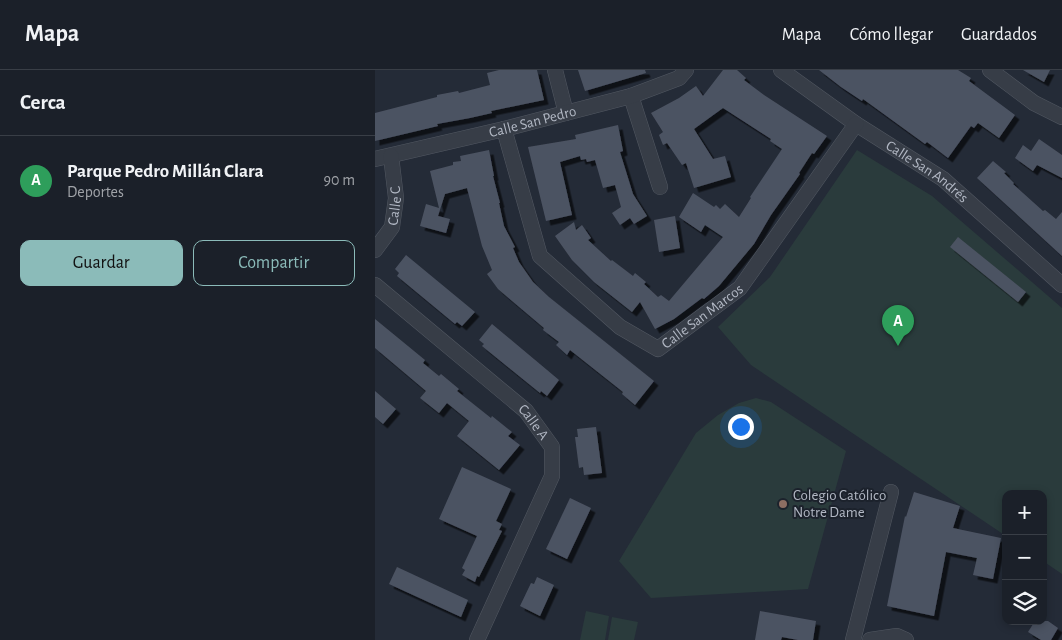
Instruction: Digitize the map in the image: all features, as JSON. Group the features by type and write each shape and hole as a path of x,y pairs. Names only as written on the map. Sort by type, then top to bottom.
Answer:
{"street":[{"path":"555,70 567,113"},
{"name":"Calle San Pedro","path":"375,159 504,129 631,96 679,78 686,70"},
{"name":"Calle San Andrés","path":"781,70 856,124 943,179 1062,285"},
{"path":"990,70 1035,103 1062,117"},
{"path":"631,96 660,187"},
{"name":"Calle San Marcos","path":"504,129 540,256 620,327 659,349 740,288 856,124"},
{"name":"Calle C","path":"375,250 392,226 397,198 391,156"},
{"name":"Calle A","path":"375,285 526,410 552,447 552,476 477,640"},
{"path":"853,640 891,492"},
{"path":"870,640 897,636 906,640"}],"shaded area":[{"path":"857,150 932,196 1062,308 1062,574 1047,564 1047,490 1002,490 1002,533 751,365 718,327 770,277"},
{"path":"756,398 771,402 846,451 808,589 651,598 619,561 696,433 718,415 739,403"},
{"path":"586,611 609,616 605,640 580,640"},
{"path":"612,617 638,622 634,640 608,640"}],"building":[{"path":"499,70 537,70 544,100 437,124 438,126 375,141 375,113 437,97 437,95 458,91 459,93 490,85 487,73"},
{"path":"578,70 645,70 646,73 585,91"},
{"path":"723,70 737,70 746,78 744,80 764,95 827,136 814,154 812,153 754,244 719,286 704,299 702,298 674,319 655,329 640,302 632,312 594,282 572,260 555,236 574,222 576,230 582,225 591,238 588,240 611,261 633,276 635,273 646,282 644,284 658,297 661,295 669,301 723,237 705,225 701,232 679,217 693,193 714,207 716,205 720,209 725,204 739,217 782,149 770,141 771,139 723,108 694,129 713,159 725,156 731,177 694,188 686,163 682,165 667,143 663,145 659,135 663,132 651,113 679,98 696,86 703,96"},
{"path":"819,70 958,70 971,78 969,81 1015,115 999,138 978,123 974,128 971,126 948,158 927,142 925,144 863,99 862,101 841,87"},
{"path":"1023,70 1050,70 1044,82"},
{"path":"618,125 623,151 620,152 633,194 647,216 634,224 630,218 620,225 612,213 621,207 615,185 603,188 595,160 587,162 586,159 581,160 580,156 560,162 572,215 546,221 528,147 576,139 575,135"},
{"path":"1039,139 1062,155 1062,178 1037,165 1033,171 1015,158 1023,145 1031,151"},
{"path":"489,150 504,226 515,247 513,248 519,262 533,282 549,297 654,381 635,405 622,394 623,392 570,350 567,355 556,345 559,342 498,289 487,274 492,270 482,246 467,188 445,194 438,216 450,219 446,233 420,226 426,204 439,208 430,171 453,165 453,162 461,161 460,156"},
{"path":"993,161 1006,172 1004,173 1013,184 1043,211 1045,210 1056,219 1062,212 1062,256 977,178"},
{"path":"675,216 680,248 659,252 654,220"},
{"path":"958,237 1026,292 1018,302 950,247"},
{"path":"406,255 475,312 462,326 457,322 455,324 397,276 399,273 395,269"},
{"path":"375,319 425,360 423,363 439,376 441,374 459,389 457,391 512,432 508,436 520,445 499,470 457,436 469,421 447,403 439,413 420,398 426,391 375,348"},
{"path":"492,324 559,380 547,396 541,391 540,393 482,346 484,344 479,340"},
{"path":"375,391 396,409 383,424 375,417"},
{"path":"596,427 602,473 584,475 583,467 579,468 575,437 578,437 577,429"},
{"path":"462,467 511,489 496,521 502,524 499,530 502,531 475,582 462,575 465,570 462,568 477,536 439,519"},
{"path":"914,492 960,506 953,528 1001,538 993,579 973,575 977,558 946,552 934,616 887,606 905,516"},
{"path":"570,498 591,508 567,559 546,549"},
{"path":"397,567 468,600 461,617 389,584"},
{"path":"537,577 554,585 540,616 520,606 531,583 534,584"},
{"path":"760,611 816,621 813,640 782,637 781,640 755,640"},
{"path":"1047,621 1058,628 1051,640 1041,640 1028,632 1032,625 1047,625"}],"place":[{"name":"Parque Pedro Millán Clara","path":"898,346"},
{"name":"Colegio Católico Notre Dame","path":"783,504"}]}
